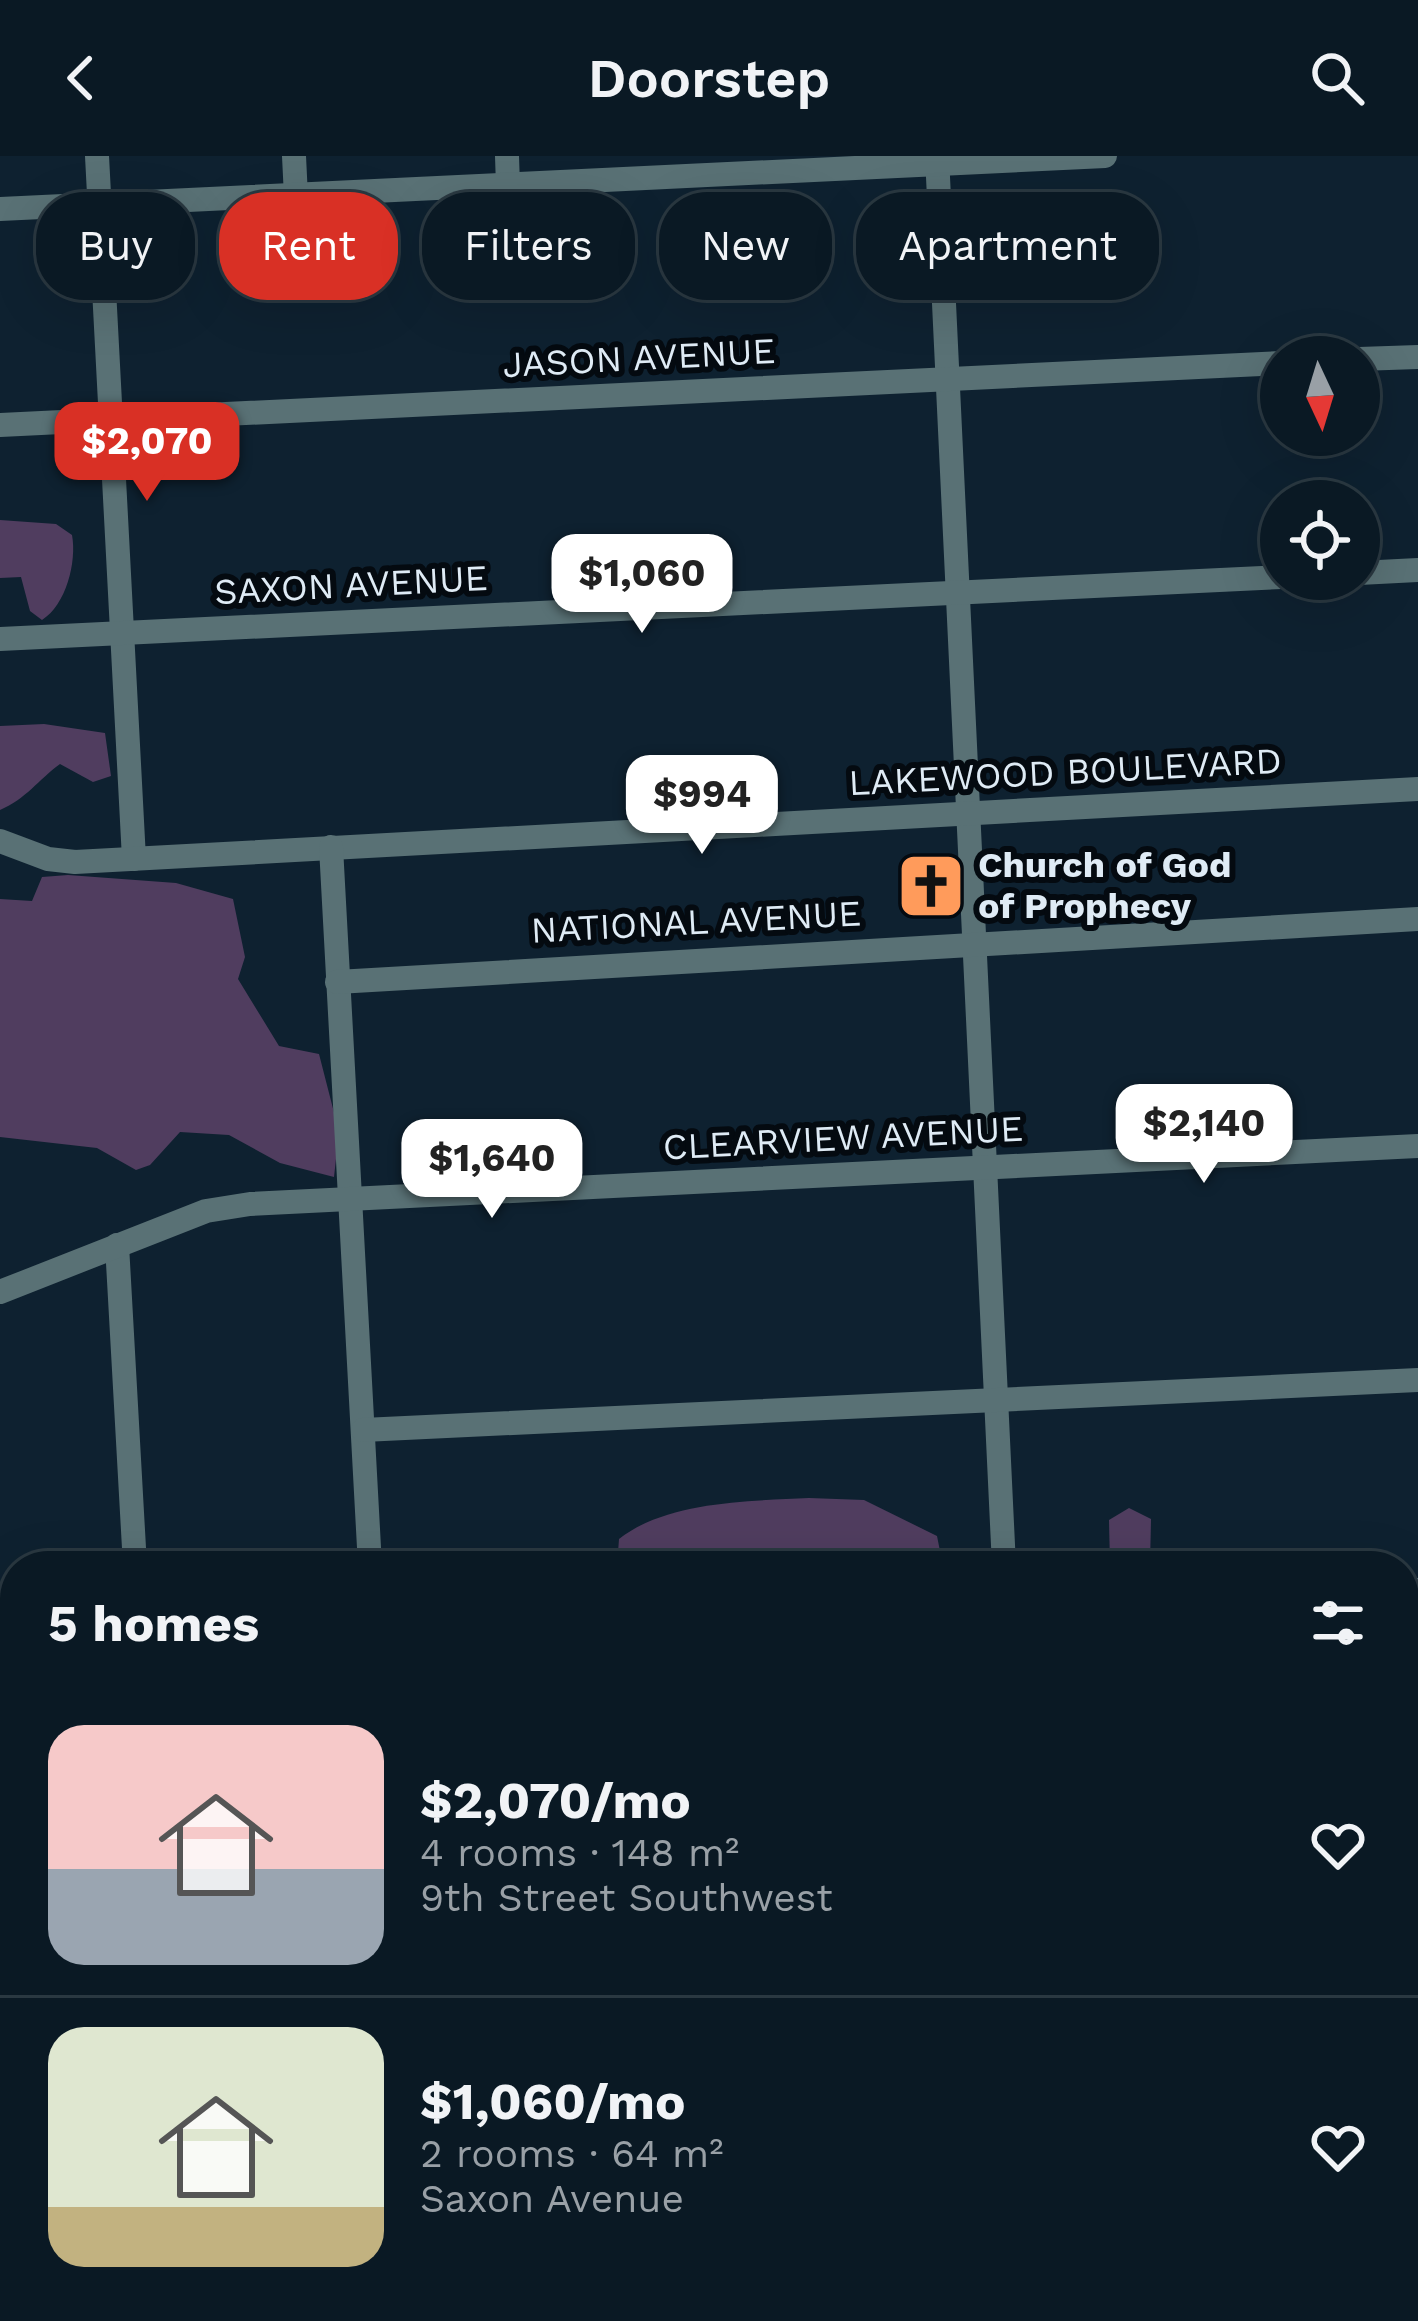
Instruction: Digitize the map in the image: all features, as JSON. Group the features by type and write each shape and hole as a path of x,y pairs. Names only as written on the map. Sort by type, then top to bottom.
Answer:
{"street":[{"path":"97,156 101,192"},
{"path":"294,156 296,192"},
{"path":"507,156 508,186"},
{"path":"392,192 720,166 1106,156"},
{"path":"937,160 1003,1551"},
{"path":"0,209 36,208"},
{"path":"106,300 134,859"},
{"path":"1380,358 1418,357"},
{"name":"JASON AVENUE","path":"0,425 1260,364"},
{"path":"1380,572 1418,570"},
{"name":"SAXON AVENUE","path":"0,639 1260,578"},
{"name":"LAKEWOOD BOULEVARD","path":"0,841 48,860 134,859 1418,789"},
{"path":"331,847 369,1551"},
{"name":"NATIONAL AVENUE","path":"337,982 1418,919"},
{"name":"CLEARVIEW AVENUE","path":"0,1292 206,1211 350,1198 1418,1146"},
{"path":"117,1245 134,1551"},
{"path":"363,1430 1418,1380"}],"shaded area":[{"path":"0,520 56,524 72,535 68,582 58,604 42,620 30,611 21,577 0,578"},
{"path":"44,724 105,733 111,776 93,782 60,764 0,810 0,726"},
{"path":"42,877 176,883 233,899 245,957 238,979 279,1046 319,1054 339,1132 334,1177 280,1163 229,1135 180,1132 150,1165 136,1170 97,1148 0,1137 0,899 32,901"},
{"path":"761,1500 864,1500 937,1536 940,1551 618,1551 619,1539 660,1517"},
{"path":"1129,1508 1151,1519 1150,1551 1110,1551 1109,1520"}],"place":[{"name":"Church of God of Prophecy","path":"931,886"}]}
